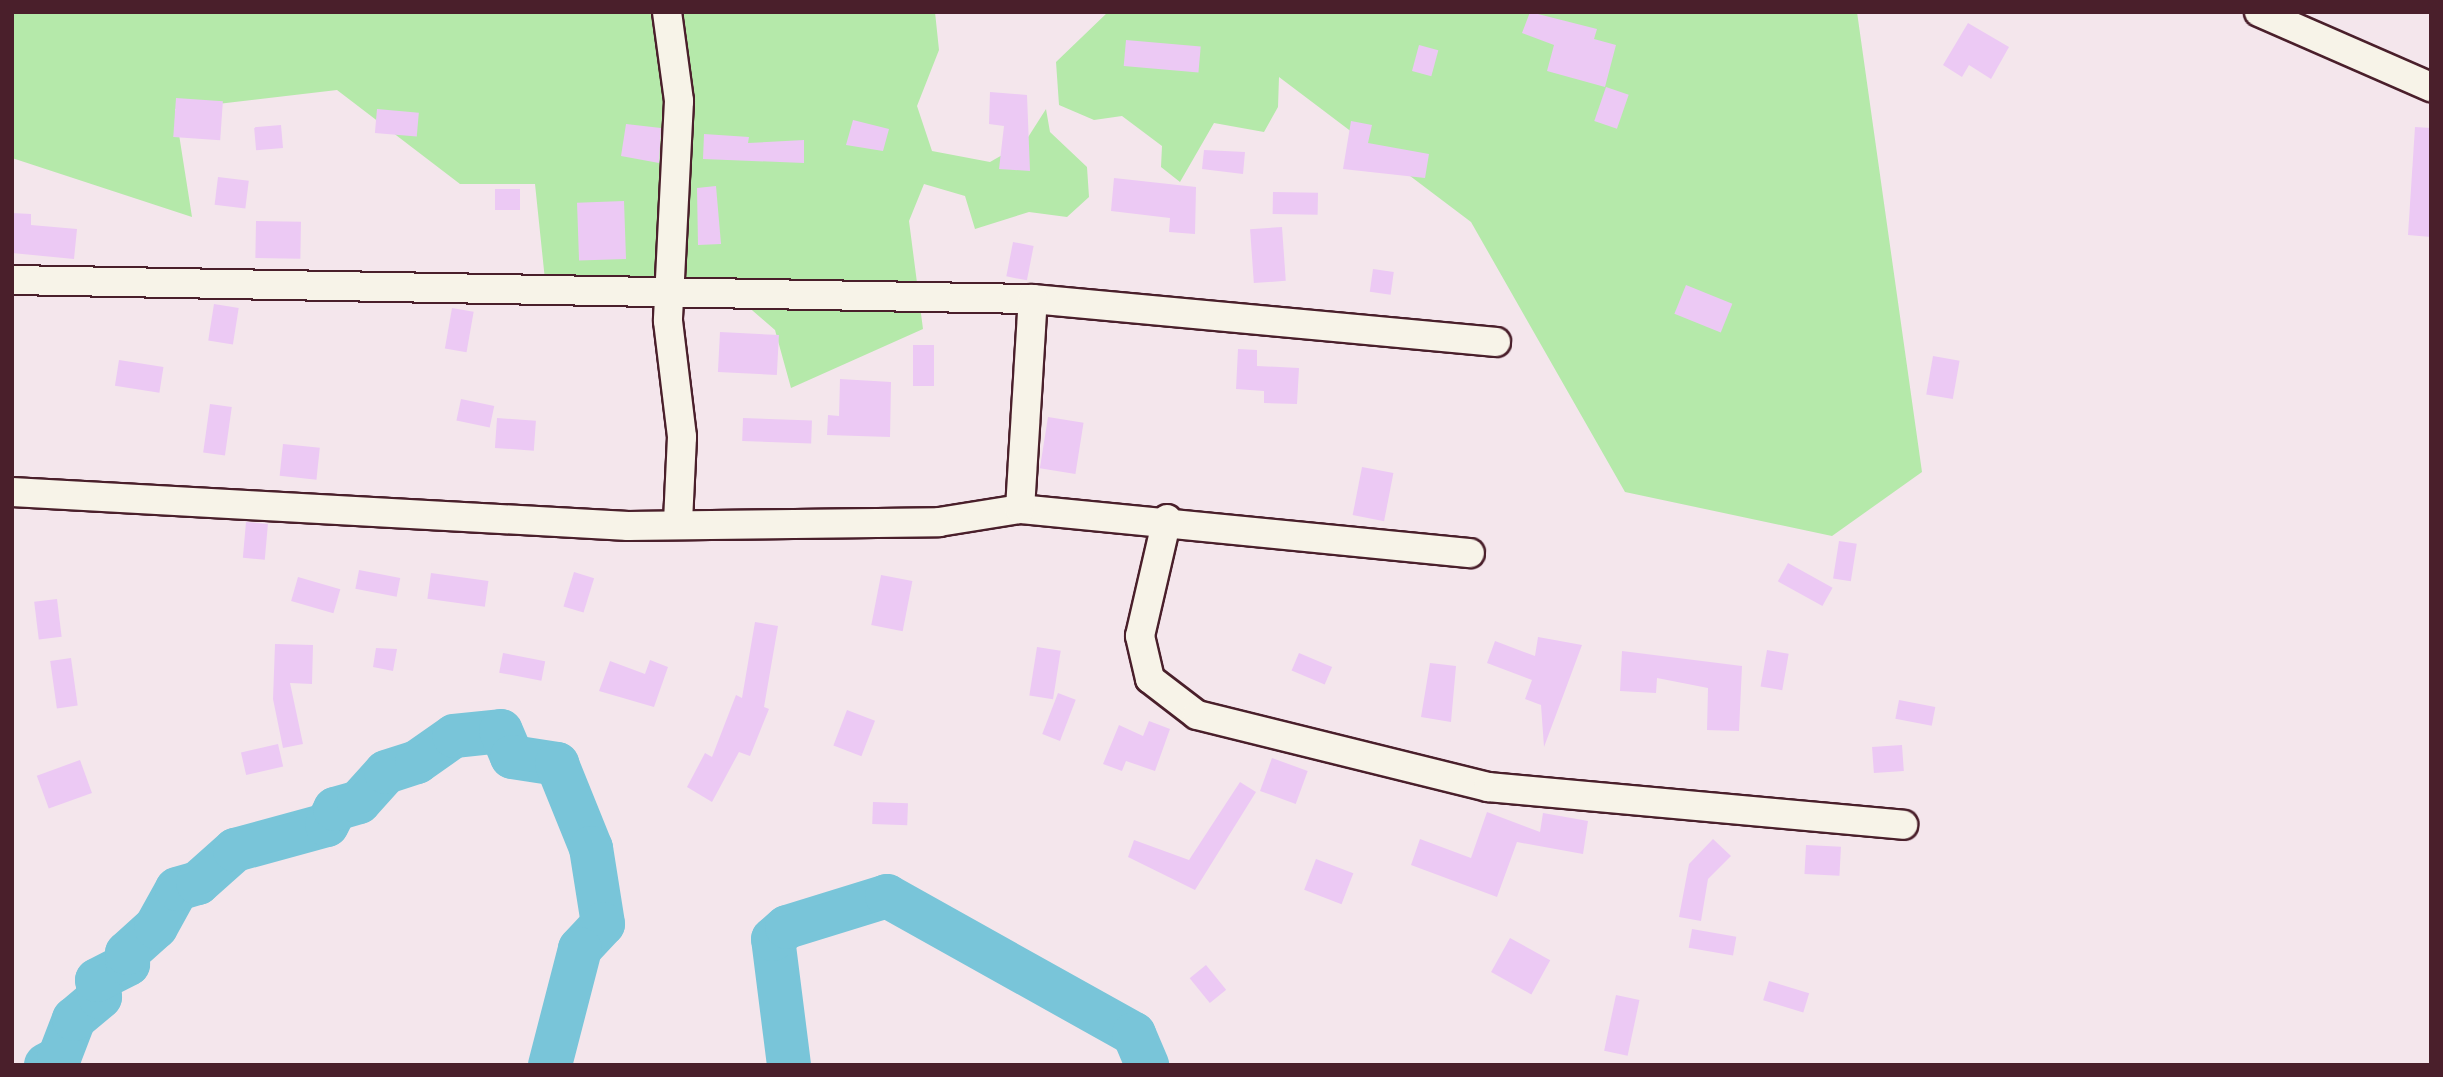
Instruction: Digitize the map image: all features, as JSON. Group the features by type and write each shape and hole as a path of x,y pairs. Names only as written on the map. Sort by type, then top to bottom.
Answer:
{"street":[{"path":"667,12 679,101 670,293 682,437 678,522"},
{"path":"2259,12 2431,87"},
{"path":"12,280 1033,299 1496,342"},
{"path":"1020,509 1033,299"},
{"path":"12,492 422,510 554,523 940,523 1020,509 1167,519 1470,553"},
{"path":"1167,519 1140,629 1143,659 1156,687 1197,715 1488,787 1903,825"}],"green space":[{"path":"12,12 935,12 939,50 917,106 932,151 990,162 1025,142 1046,109 1050,132 1087,167 1089,197 1067,217 1029,212 975,229 965,196 924,184 909,221 923,329 791,388 775,330 723,285 545,280 535,184 460,184 337,90 175,109 192,217 12,158"},
{"path":"1108,12 1857,12 1922,472 1832,536 1625,492 1471,222 1279,77 1278,107 1264,132 1214,123 1180,182 1161,167 1162,146 1122,116 1094,120 1059,105 1056,62"}],"building":[{"path":"1530,12 1597,29 1594,39 1616,45 1605,87 1547,71 1554,45 1522,33"},
{"path":"1968,23 2009,47 1991,79 1969,65 1962,77 1943,65"},
{"path":"1126,40 1201,47 1198,72 1124,66"},
{"path":"1419,45 1438,50 1431,76 1412,71"},
{"path":"1606,87 1629,95 1617,129 1594,121"},
{"path":"990,92 1027,95 1030,171 999,169 1004,126 989,124"},
{"path":"176,98 223,101 220,140 173,137"},
{"path":"377,109 419,113 417,137 375,133"},
{"path":"853,120 889,129 883,151 846,145"},
{"path":"1351,121 1372,125 1368,143 1429,154 1425,178 1343,169"},
{"path":"626,124 661,128 659,163 621,156"},
{"path":"281,125 283,148 256,150 254,127"},
{"path":"2415,127 2431,128 2431,237 2408,235"},
{"path":"704,134 749,137 748,143 804,140 804,163 703,159"},
{"path":"1204,150 1245,152 1243,174 1202,169"},
{"path":"218,177 249,181 245,209 215,205"},
{"path":"1114,178 1196,187 1195,234 1169,232 1170,218 1111,211"},
{"path":"716,186 721,244 698,245 697,188"},
{"path":"495,189 520,189 520,210 495,210"},
{"path":"1273,192 1318,193 1318,215 1273,214"},
{"path":"624,201 626,259 579,261 577,203"},
{"path":"12,213 31,214 31,225 77,229 74,259 12,253"},
{"path":"256,221 301,222 300,259 255,258"},
{"path":"1282,227 1286,281 1254,283 1250,229"},
{"path":"1013,242 1034,246 1027,280 1006,276"},
{"path":"1373,269 1394,272 1391,295 1370,292"},
{"path":"1686,285 1732,304 1721,332 1674,314"},
{"path":"214,304 239,308 233,344 208,341"},
{"path":"452,308 474,312 467,352 445,348"},
{"path":"720,332 779,335 777,375 718,372"},
{"path":"913,345 934,345 934,386 913,386"},
{"path":"1238,349 1257,350 1257,366 1299,368 1297,404 1264,403 1264,391 1236,389"},
{"path":"1933,356 1960,361 1953,399 1926,394"},
{"path":"119,360 163,367 159,393 115,386"},
{"path":"840,379 891,382 890,437 827,435 828,415 839,416"},
{"path":"461,399 494,406 490,428 456,421"},
{"path":"210,404 232,407 225,456 203,453"},
{"path":"1048,417 1084,423 1075,474 1040,468"},
{"path":"497,418 536,421 534,451 495,448"},
{"path":"743,418 812,420 811,443 742,441"},
{"path":"283,444 320,448 316,480 280,476"},
{"path":"1362,467 1393,473 1384,521 1353,515"},
{"path":"246,522 268,524 265,560 243,558"},
{"path":"1839,541 1857,544 1851,581 1833,579"},
{"path":"1788,563 1833,588 1822,606 1778,581"},
{"path":"359,570 400,578 397,597 355,589"},
{"path":"574,572 594,578 584,613 563,606"},
{"path":"431,573 488,581 485,607 427,599"},
{"path":"881,575 912,581 903,631 871,625"},
{"path":"298,577 340,589 333,613 291,601"},
{"path":"57,599 62,637 39,640 34,602"},
{"path":"755,622 778,626 764,707 769,709 750,756 739,752 712,802 687,787 705,753 712,757 736,695 742,698"},
{"path":"1538,637 1582,645 1544,747 1541,705 1525,699 1532,680 1487,663 1495,641 1535,656"},
{"path":"275,644 313,645 312,684 290,683 303,744 283,748 273,699"},
{"path":"1037,647 1061,651 1053,699 1029,695"},
{"path":"376,648 397,649 393,671 373,667"},
{"path":"1767,650 1789,654 1782,690 1761,686"},
{"path":"1622,651 1742,666 1739,731 1707,730 1708,688 1657,678 1656,693 1620,691"},
{"path":"503,653 545,661 541,681 499,673"},
{"path":"1299,653 1332,667 1325,685 1292,670"},
{"path":"71,658 78,706 57,708 50,661"},
{"path":"650,660 668,667 654,707 599,691 610,661 645,674"},
{"path":"1430,663 1456,666 1451,722 1421,717"},
{"path":"1058,693 1076,700 1060,741 1042,734"},
{"path":"1899,700 1935,707 1932,726 1895,719"},
{"path":"847,710 875,721 861,756 833,745"},
{"path":"1149,721 1170,729 1155,771 1126,761 1122,771 1103,764 1119,725 1143,736"},
{"path":"278,744 283,766 246,775 241,753"},
{"path":"1902,745 1904,771 1874,773 1872,747"},
{"path":"1272,758 1308,771 1296,804 1260,791"},
{"path":"80,760 92,793 49,809 37,776"},
{"path":"1240,782 1256,792 1195,890 1128,857 1134,840 1189,860"},
{"path":"873,802 908,803 907,825 872,824"},
{"path":"1487,812 1540,832 1543,813 1588,821 1583,854 1517,842 1497,897 1411,865 1420,839 1471,858"},
{"path":"1713,839 1731,856 1708,879 1701,921 1679,917 1689,864"},
{"path":"1806,845 1841,847 1839,876 1804,874"},
{"path":"1316,859 1353,873 1342,904 1304,890"},
{"path":"1692,929 1736,937 1733,956 1689,948"},
{"path":"1510,938 1550,960 1531,994 1491,972"},
{"path":"1206,965 1226,990 1210,1003 1190,978"},
{"path":"1769,981 1809,993 1803,1012 1763,1000"},
{"path":"1616,995 1639,1000 1628,1056 1604,1051"}],"waterway":[{"path":"46,1065 59,1058 74,1019 100,997 97,980 128,964 127,953 156,927 177,889 198,883 235,850 327,825 335,809 359,802 386,772 417,762 454,736 501,731 512,757 557,764 591,848 603,924 580,949 550,1065"},
{"path":"789,1065 773,939 787,927 887,896 1134,1034 1147,1065"}]}
